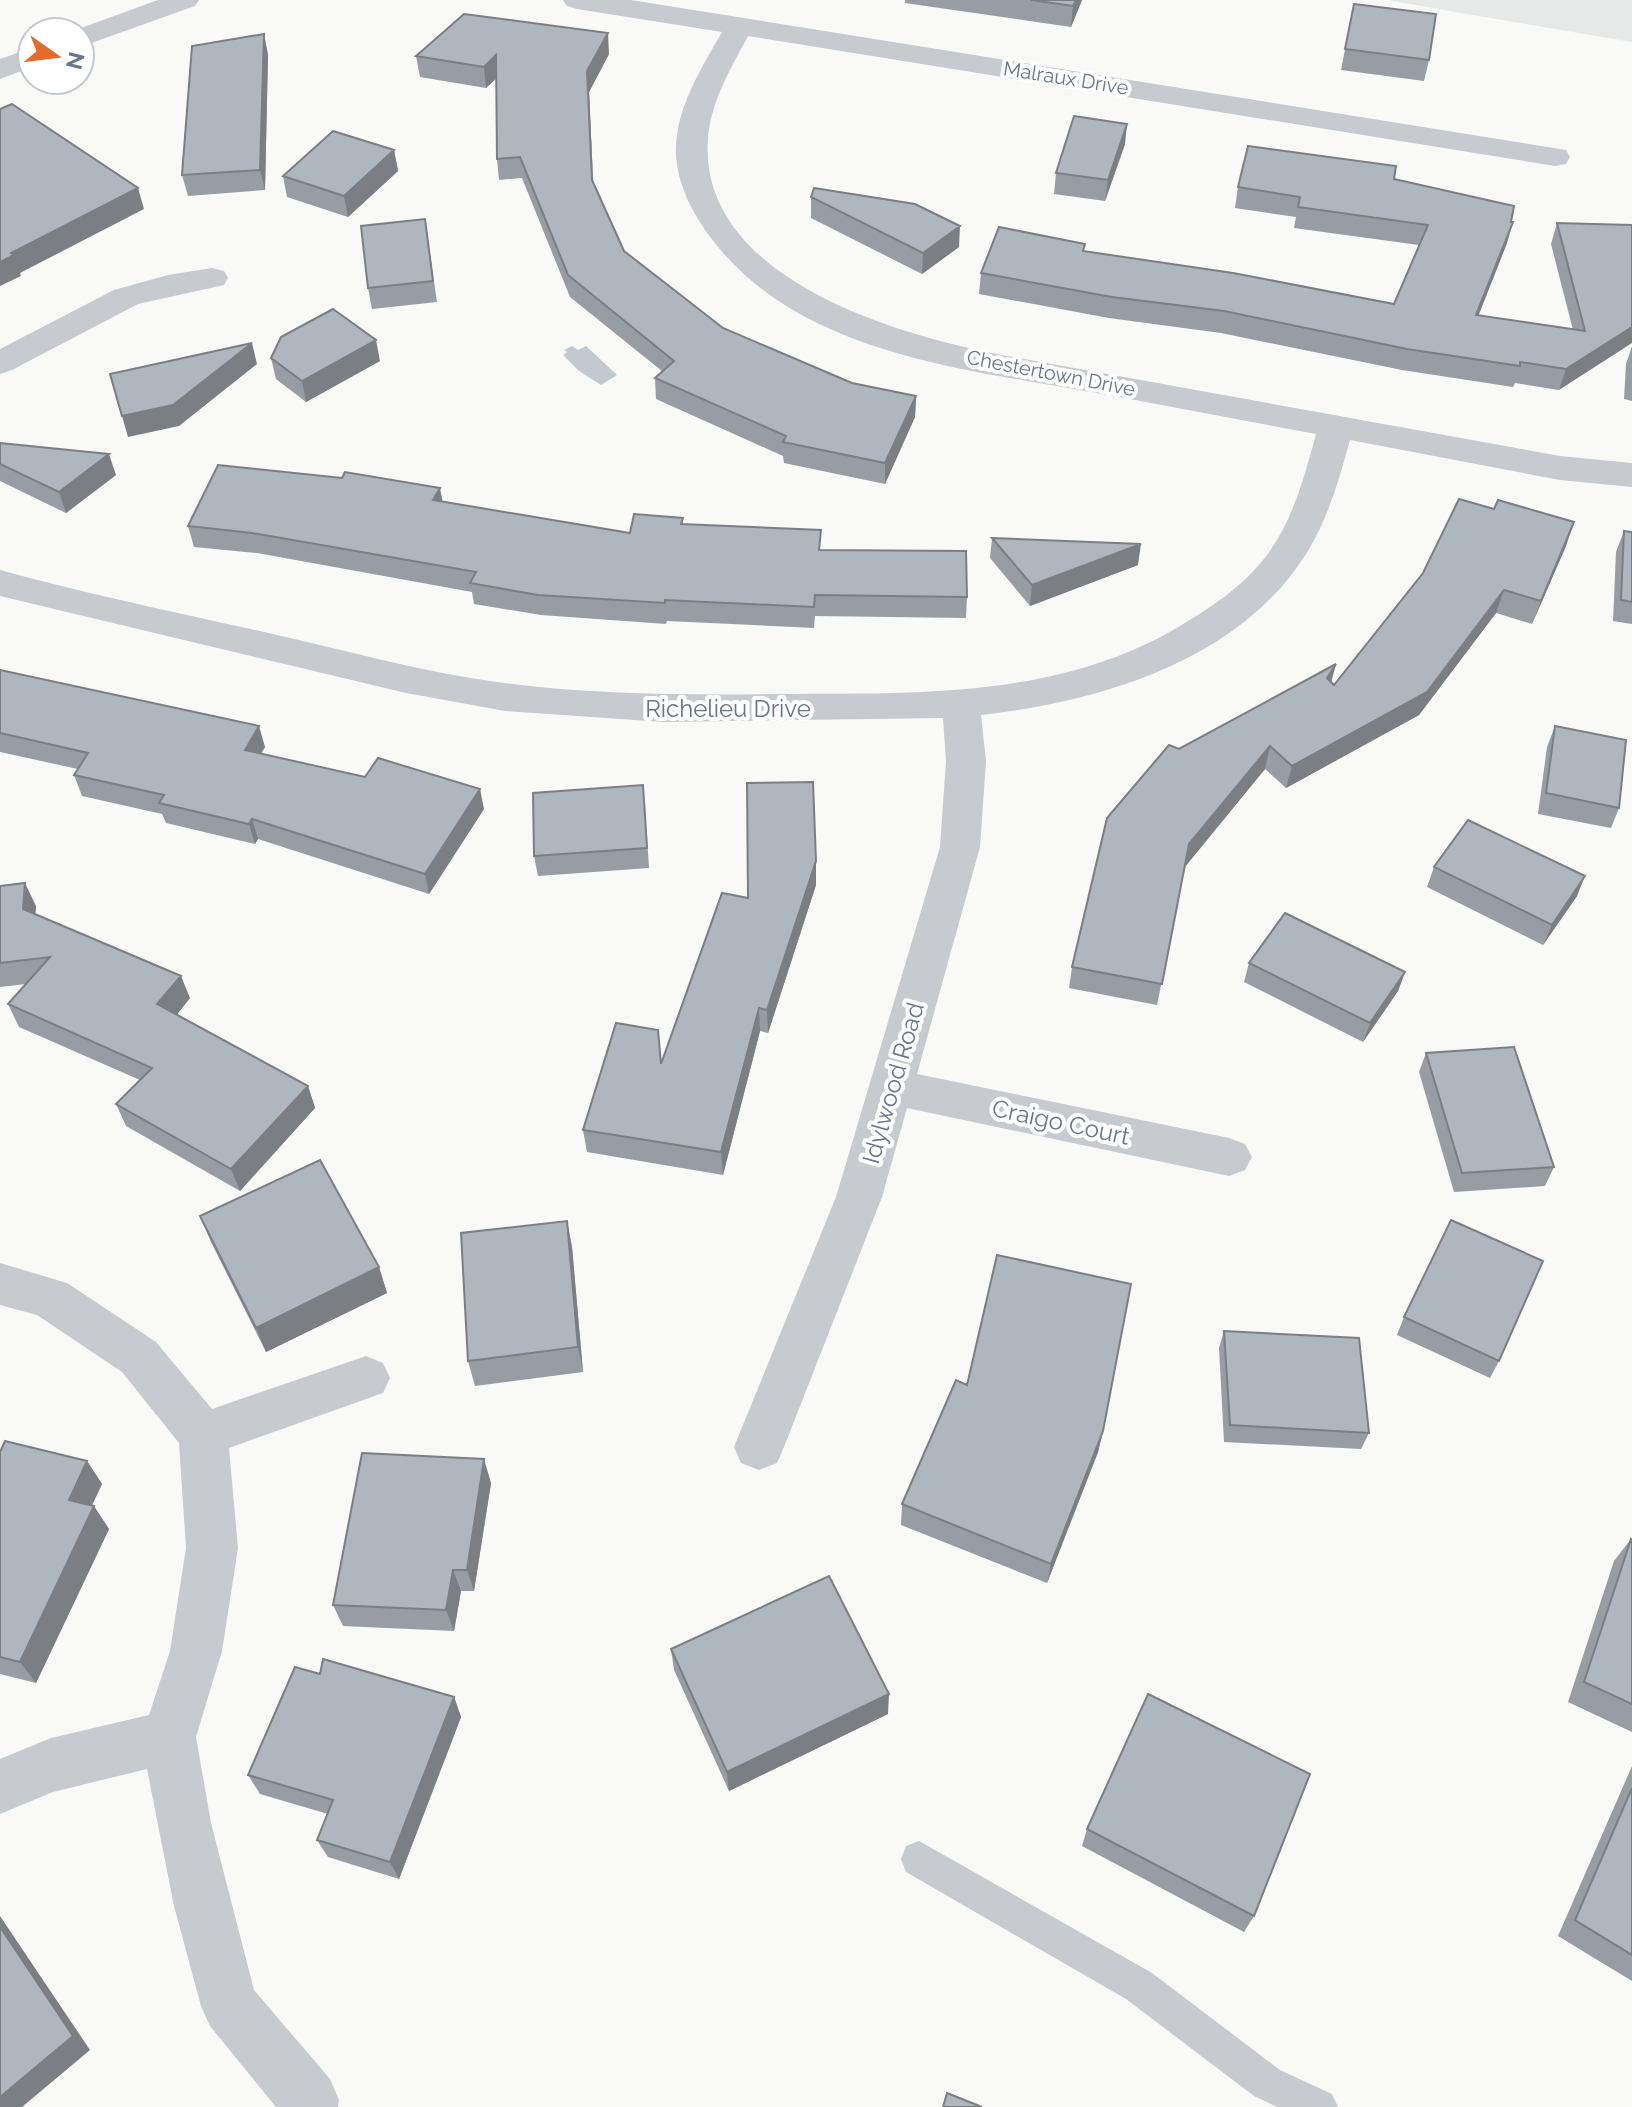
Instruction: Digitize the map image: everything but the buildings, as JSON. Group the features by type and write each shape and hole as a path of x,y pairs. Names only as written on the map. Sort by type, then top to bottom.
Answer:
{"street":[{"path":"96,32 185,0"},
{"name":"Malraux Drive","path":"577,0 1555,157"},
{"name":"Chestertown Drive","path":"739,27 704,92 693,132 694,172 706,206 728,239 766,276 792,295 840,320 874,334 971,359 1560,468 1632,475"},
{"path":"0,363 126,297 168,285 212,278"},
{"name":"Richelieu Drive","path":"0,583 444,687 536,701 662,709 961,704 1023,698 1067,689 1139,666 1206,630 1244,601 1281,564 1316,498 1336,427"},
{"name":"Idylwood Road","path":"759,1447 859,1197 960,847 966,761 961,704"},
{"name":"Craigo Court","path":"893,1087 1229,1157"},
{"path":"0,1284 50,1298 139,1357 203,1435 212,1548 196,1651 169,1737 189,1851 230,2006 309,2104"},
{"path":"203,1435 366,1378"},
{"path":"0,1787 51,1765 169,1737"}],"lane":[{"path":"919,1859 1139,1986 1267,2083 1319,2107"}],"shaded area":[{"path":"1388,0 1632,0 1632,42 1461,13"},
{"path":"572,346 578,350 586,346 617,375 601,385 579,371 563,355 567,352 564,350"}]}
